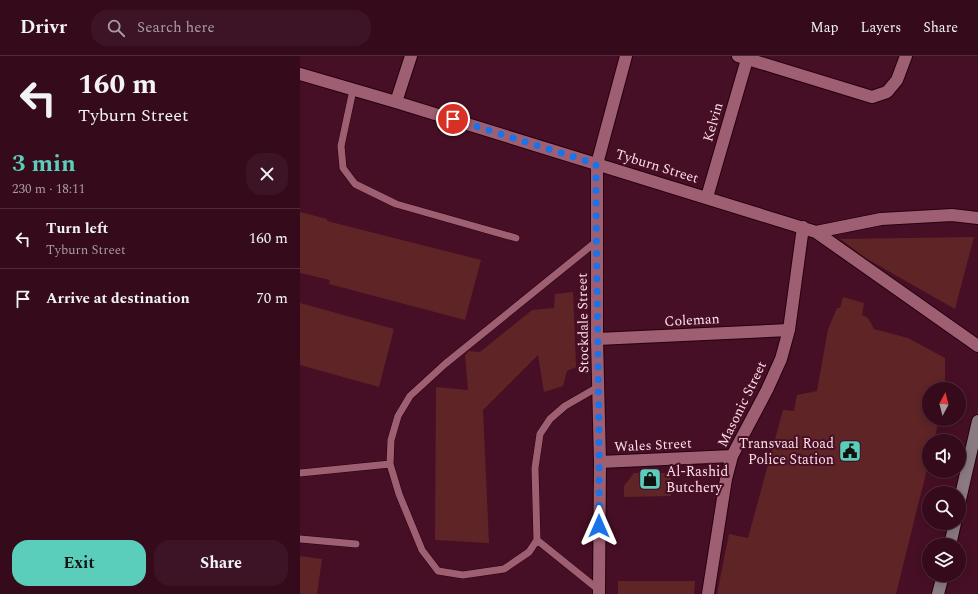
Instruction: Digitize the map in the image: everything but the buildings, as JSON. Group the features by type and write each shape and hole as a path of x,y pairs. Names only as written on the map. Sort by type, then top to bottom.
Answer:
{"street":[{"path":"396,102 411,56"},
{"name":"Stockdale Street","path":"599,592 600,462 597,339 596,164 626,56"},
{"path":"745,57 872,97 887,92 897,80 906,56"},
{"name":"Kelvin","path":"708,197 745,57"},
{"name":"Tyburn Street","path":"300,74 708,197 816,232 978,346"},
{"path":"816,232 888,219 952,215 978,218"},
{"name":"Masonic Street","path":"708,594 726,479 732,456 781,360 789,330 803,227"},
{"name":"Coleman","path":"597,339 789,330"},
{"path":"963,486 978,421"},
{"name":"Wales Street","path":"600,462 732,456"},
{"path":"938,594 941,582"}],"lane":[{"path":"353,90 341,146 342,168 355,184 396,204 516,238"},
{"path":"597,241 445,364 410,396 398,416 391,440 390,464 398,494 422,550 438,571 464,575 504,570 529,552 537,540 535,468 540,434 550,419 565,406 598,387"},
{"path":"300,473 390,464"},
{"path":"300,539 356,544"},
{"path":"537,540 599,592"}],"place":[{"name":"Transvaal Road Police Station","path":"850,451"},
{"name":"Al-Rashid Butchery","path":"650,479"}],"route":[{"path":"453,119 596,164 597,339 600,462 599,526"}]}
